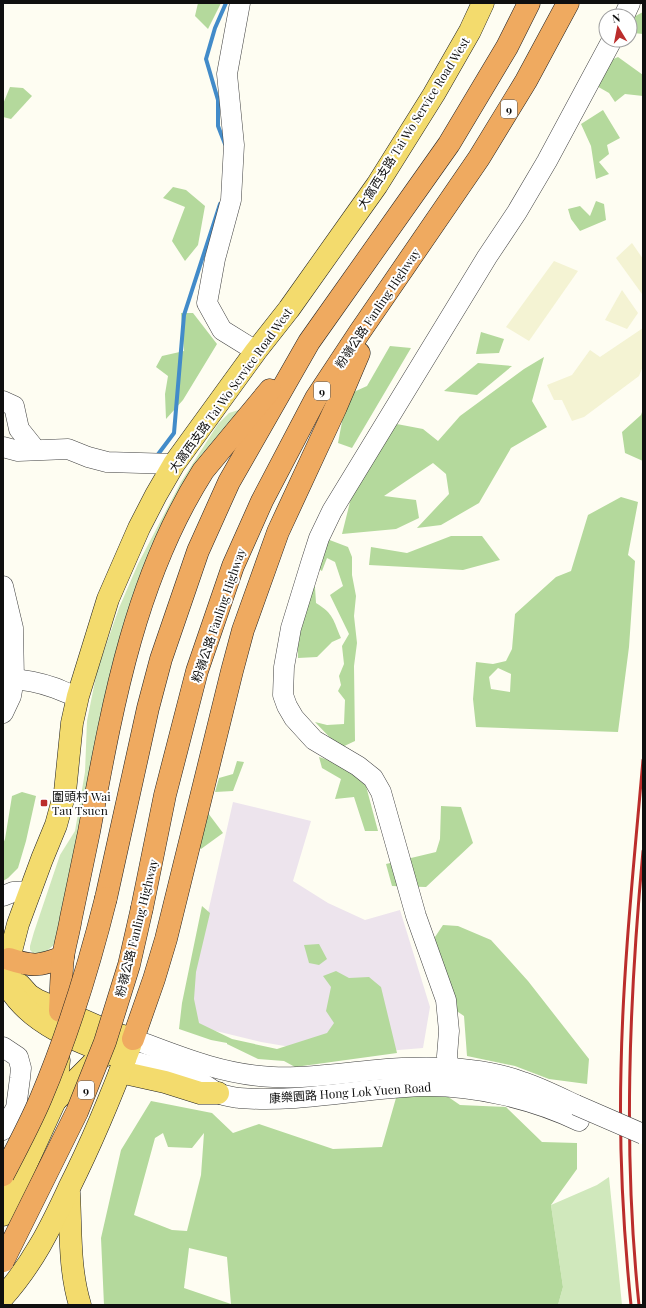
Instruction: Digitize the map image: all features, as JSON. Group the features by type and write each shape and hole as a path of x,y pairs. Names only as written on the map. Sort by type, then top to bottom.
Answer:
{"highway":[{"path":"59,1021 63,957 86,847 109,723 137,614 156,563 178,514 203,471 309,342 449,144 507,47 529,3"},
{"name":"粉嶺公路 Fanling Highway","path":"3,1261 77,1112 105,1042 129,965 152,867 165,795 197,671 233,566 272,481 316,398 479,158 526,81 568,3"},
{"path":"121,1056 154,979 166,939 243,630 278,532 336,407 379,305"},
{"path":"3,1175 41,1099 93,951 148,708 161,659 198,551 229,482 309,342"},
{"path":"8,978 26,965 46,964 63,957"}],"main road":[{"name":"大窩西支路 Tai Wo Service Road West","path":"8,978 18,924 56,825 65,792 72,723 90,654 113,586 139,528 159,464 256,351 289,309 377,185 438,88 484,3"},
{"path":"3,1214 55,1101 59,1066 59,1021 37,1000 8,978"},
{"name":"康樂園路 Hong Lok Yuen Road","path":"59,1021 110,1032 121,1056"},
{"name":"康樂園路 Hong Lok Yuen Road","path":"59,1021 121,1056"},
{"path":"55,1101 93,1063 121,1056 165,1082 200,1093 218,1093"},
{"path":"3,1297 30,1263 54,1221 83,1160 121,1056"},
{"path":"31,1151 51,1141 63,1142 72,1148 83,1160"},
{"path":"69,1189 71,1260 80,1305"}],"street":[{"path":"240,3 227,74 234,145 232,200 215,259 207,303 222,330 256,351"},
{"path":"452,1078 447,1056 449,1031 446,1000 416,916 381,792 373,778 358,766 314,740 294,718 283,695 284,668 291,628 320,538 332,511 483,263 544,167 608,48"},
{"path":"3,401 14,406 19,429 35,449"},
{"path":"3,447 18,451 35,449 68,449 88,457 107,462 159,464"},
{"path":"3,586 12,628 9,679 11,696 3,713"},
{"path":"9,679 44,684 78,696"},
{"path":"3,896 13,892 31,890"},
{"path":"3,1047 18,1057 21,1068 16,1108 3,1130"},
{"name":"康樂園路 Hong Lok Yuen Road","path":"121,1056 206,1066 258,1076 302,1078 397,1069 430,1068 452,1078 516,1099 544,1107 577,1113 643,1134"},
{"name":"康樂園路 Hong Lok Yuen Road","path":"218,1093 238,1098 299,1098 398,1088 452,1078"},
{"name":"康樂園路 Hong Lok Yuen Road","path":"577,1113 643,1149"}],"shaded area":[{"path":"233,802 311,821 293,881 328,903 365,920 400,910 430,1007 423,1048 338,1055 261,1042 183,1023"}],"green space":[{"path":"198,3 221,3 208,29 195,16"},
{"path":"643,12 643,34 638,34 638,15"},
{"path":"618,57 643,75 643,96 625,94 615,102 609,93 595,85 611,60"},
{"path":"10,87 23,88 32,96 11,119 3,117 3,104"},
{"path":"603,110 620,138 607,145 609,154 599,162 609,174 596,179 591,146 581,124"},
{"path":"173,187 186,190 205,206 198,245 185,261 172,241 185,207 163,198"},
{"path":"596,201 604,204 606,220 580,231 571,219 568,209 580,206 590,216"},
{"path":"632,243 643,259 642,294 616,258"},
{"path":"554,261 578,271 529,341 506,327"},
{"path":"622,290 638,313 627,329 605,320"},
{"path":"181,313 193,313 217,344 183,400 166,419 165,394 168,376 156,367 162,356 184,351"},
{"path":"643,328 643,366 639,376 584,417 572,421 562,400 554,400 547,385 572,375 590,350 600,357"},
{"path":"481,332 504,339 499,353 476,354"},
{"path":"390,346 411,348 352,448 338,443 347,395 367,386"},
{"path":"544,357 532,401 547,427 511,448 479,503 441,525 417,528 449,494 446,474 433,463 384,496 416,500 419,518 396,529 342,534 350,502 374,432 381,421 423,429 438,441 460,416 524,369"},
{"path":"478,363 512,366 477,395 444,391"},
{"path":"245,408 147,568 56,942 46,951 33,953 30,950 30,946 60,855 75,831 85,772 87,721 97,671 119,608 138,564 181,482 218,424 229,413"},
{"path":"643,409 643,461 625,453 622,432 641,415"},
{"path":"621,497 638,502 628,555 635,561 629,647 618,732 476,727 473,699 476,662 493,664 506,661 512,649 515,614 556,577 571,571 588,515","holes":["498,668 511,674 510,692 491,689 489,677"]},
{"path":"451,536 482,536 500,560 463,570 369,565 371,547 407,553"},
{"path":"327,539 348,547 352,557 352,575 356,596 354,616 357,643 354,666 355,741 340,748 315,722 327,725 344,724 345,700 338,691 341,685 339,676 344,664 342,646 349,634 330,595 343,586 335,562 327,558 322,571 317,568"},
{"path":"305,585 315,587 316,603 330,614 341,638 332,642 317,657 298,658 297,626"},
{"path":"319,757 344,765 366,786 378,831 365,831 354,797 335,799 341,779 322,768"},
{"path":"237,761 244,762 233,791 215,792 219,778 233,774"},
{"path":"22,792 36,796 26,841 18,868 3,881 3,844 12,796"},
{"path":"441,806 461,807 473,843 426,887 392,886 386,864 436,852 440,839"},
{"path":"208,813 223,833 201,849 189,839"},
{"path":"202,906 210,913 196,972 194,999 199,1023 232,1039 277,1049 327,1033 334,1023 326,1011 331,987 323,976 336,971 349,978 369,977 381,987 397,1053 295,1067 284,1061 258,1059 227,1043 211,1040 179,1029 182,1003"},
{"path":"443,925 458,926 491,940 528,981 589,1059 587,1084 549,1079 515,1066 467,1056 464,1016 439,999 431,943"},
{"path":"319,944 327,959 319,965 309,963 304,945"},
{"path":"408,1091 444,1094 460,1105 506,1107 542,1142 577,1143 577,1169 551,1205 563,1287 558,1305 104,1305 101,1238 121,1150 151,1101 212,1113 233,1133 259,1124 333,1149 382,1147 396,1098","holes":["163,1133 168,1147 192,1148 204,1133 201,1175 187,1231 172,1230 134,1215 155,1138","189,1248 227,1257 231,1304 184,1288"]},
{"path":"609,1177 622,1305 558,1305 563,1287 551,1205 597,1185"}],"waterway":[{"path":"225,144 218,126 218,100 206,59 215,28 226,3"},
{"path":"156,457 174,433 184,315 220,204"}],"railway":[{"path":"631,1305 622,1187 621,1069 626,953 643,760"},
{"path":"639,1305 631,1192 630,1078 634,964 643,851"}],"place":[{"name":"圍頭村 Wai Tau Tsuen","path":"44,803"}]}
